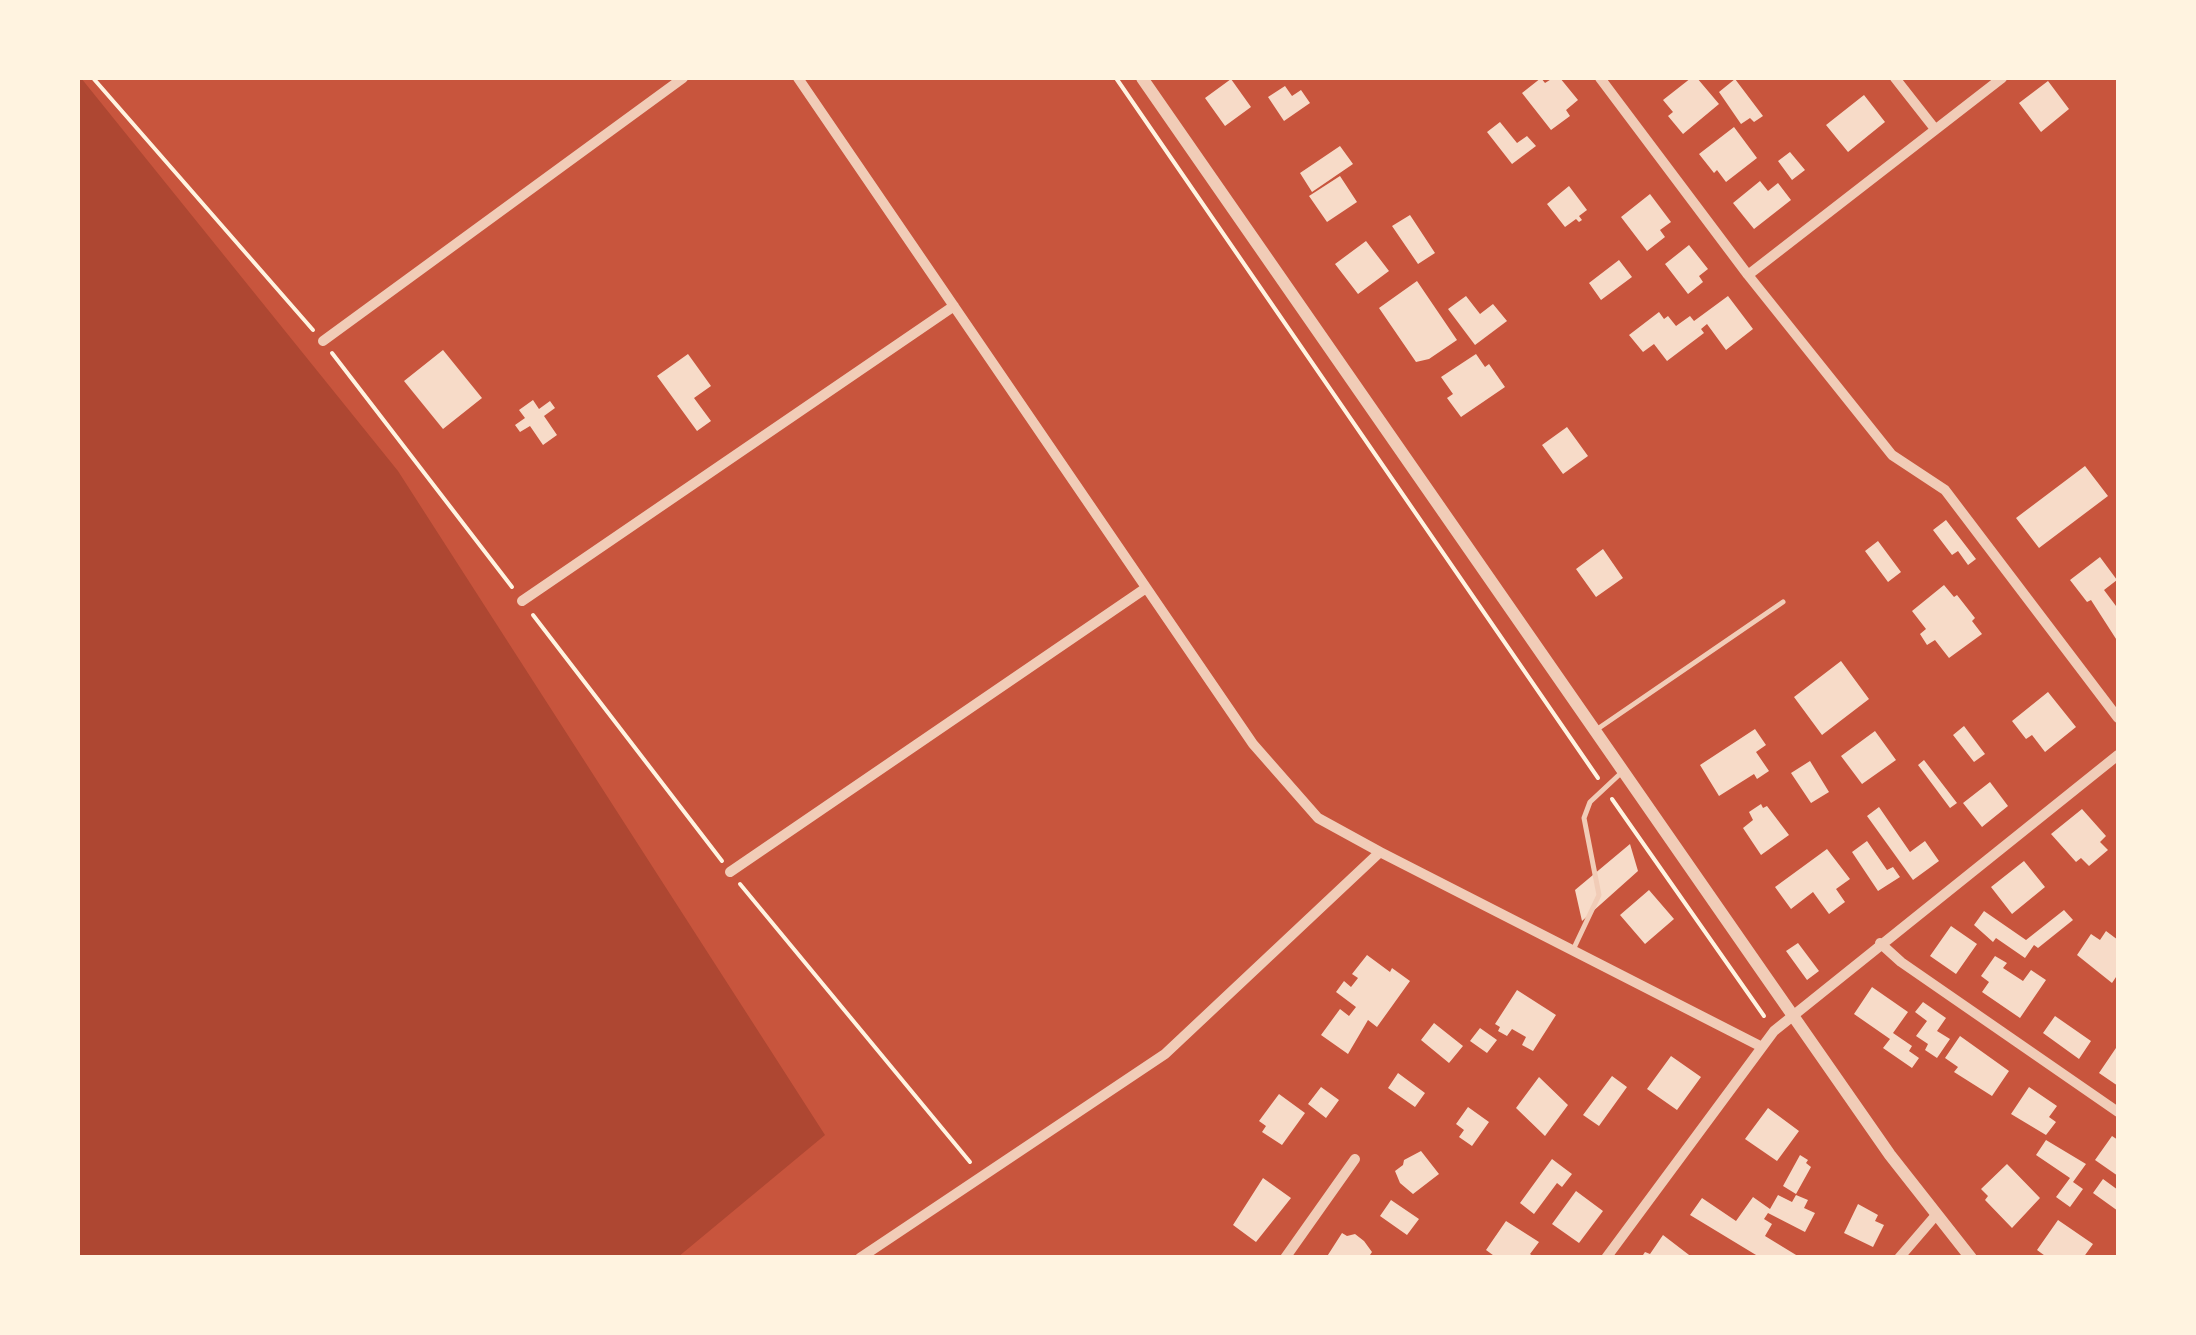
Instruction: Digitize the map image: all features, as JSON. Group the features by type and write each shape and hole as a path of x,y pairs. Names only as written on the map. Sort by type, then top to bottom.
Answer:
{"street":[{"path":"323,341 683,78"},
{"path":"798,78 1253,744 1318,818 1760,1046"},
{"path":"1142,78 1792,1014 1971,1258"},
{"path":"1600,78 1748,275 1892,455 1945,490 2118,718"},
{"path":"1896,78 1935,130"},
{"path":"1748,275 2002,78"},
{"path":"522,601 954,306"},
{"path":"730,872 1146,588"},
{"path":"1606,1258 1774,1030 2118,755"},
{"path":"860,1258 1166,1054 1380,852"},
{"path":"1880,943 1901,962 2118,1112"},
{"path":"1285,1258 1355,1159"},
{"path":"1900,1258 1936,1215"}],"lane":[{"path":"1595,731 1783,602"},
{"path":"1573,950 1599,895 1584,818 1590,802 1623,771"}],"path":[{"path":"93,78 323,341 730,872 982,1176"},
{"path":"1116,78 1774,1030"}],"shaded area":[{"path":"78,78 398,471 825,1135 678,1257 78,1257"}],"building":[{"path":"1541,78 1545,83 1560,78 1578,100 1566,110 1570,116 1551,130 1522,93"},
{"path":"1691,78 1697,78 1719,104 1683,134 1668,116 1673,112 1663,100"},
{"path":"1231,79 1251,107 1225,126 1205,98"},
{"path":"1735,79 1763,116 1754,122 1750,118 1741,124 1719,92"},
{"path":"2048,81 2069,109 2041,132 2019,103"},
{"path":"1285,86 1292,96 1301,90 1310,103 1284,121 1268,97"},
{"path":"1864,95 1885,122 1848,152 1826,125"},
{"path":"1500,122 1517,143 1527,136 1536,146 1512,164 1487,132"},
{"path":"1734,127 1757,158 1726,182 1699,154"},
{"path":"1340,146 1353,164 1312,192 1300,173"},
{"path":"1790,152 1805,170 1792,180 1778,161"},
{"path":"1340,176 1357,202 1327,222 1309,196"},
{"path":"1760,181 1768,191 1778,183 1791,200 1754,229 1733,203"},
{"path":"1569,186 1587,210 1579,216 1582,220 1576,219 1565,227 1547,204"},
{"path":"1650,194 1671,222 1660,230 1665,237 1647,251 1621,217"},
{"path":"1410,215 1435,253 1418,264 1392,226"},
{"path":"1366,241 1389,271 1358,294 1335,264"},
{"path":"1689,245 1708,269 1699,276 1703,282 1688,294 1665,264"},
{"path":"1619,260 1632,277 1601,300 1589,283"},
{"path":"1417,281 1457,340 1429,359 1416,362 1379,308"},
{"path":"1466,296 1480,314 1493,304 1507,321 1475,345 1448,309"},
{"path":"1728,296 1753,329 1726,350 1707,324 1701,329 1704,333 1667,361 1654,344 1643,352 1629,335 1659,312 1676,326 1690,316 1694,321"},
{"path":"443,350 482,398 443,429 404,381"},
{"path":"688,354 711,386 694,398 711,421 697,431 657,376"},
{"path":"1476,354 1485,367 1489,364 1505,387 1461,417 1447,398 1453,394 1441,377"},
{"path":"533,400 539,409 550,401 555,408 544,416 557,435 543,445 530,426 520,432 515,425 525,418 519,410"},
{"path":"1567,427 1588,456 1563,474 1542,445"},
{"path":"2085,466 2108,496 2039,548 2016,518"},
{"path":"1946,520 1976,559 1968,565 1958,551 1952,555 1933,530"},
{"path":"1878,541 1901,572 1888,582 1865,551"},
{"path":"1603,549 1623,578 1596,597 1576,569"},
{"path":"2100,557 2117,580 2104,590 2118,604 2118,642 2091,600 2087,602 2070,580"},
{"path":"1944,585 1975,618 1972,621 1982,634 1949,658 1935,640 1927,645 1920,634 1926,629 1912,611"},
{"path":"1841,661 1869,699 1822,735 1794,697"},
{"path":"2048,692 2076,727 2045,752 2032,735 2026,739 2012,721"},
{"path":"1964,726 1985,754 1974,762 1953,735"},
{"path":"1755,729 1766,745 1756,752 1769,771 1757,779 1754,774 1719,796 1700,765"},
{"path":"1875,731 1896,760 1862,784 1841,756"},
{"path":"1924,760 1957,803 1950,808 1918,765"},
{"path":"1810,761 1829,792 1811,803 1791,773"},
{"path":"1990,782 2008,806 1982,827 1963,803"},
{"path":"1761,804 1763,808 1767,806 1789,835 1761,855 1743,828 1753,820 1749,812"},
{"path":"1879,807 1910,852 1925,841 1939,861 1913,880 1867,816"},
{"path":"2082,809 2106,836 2100,842 2108,850 2089,866 2081,858 2076,862 2051,834"},
{"path":"1867,841 1887,870 1893,867 1900,877 1878,891 1852,852"},
{"path":"1630,844 1638,871 1582,921 1575,890"},
{"path":"1827,849 1850,879 1836,889 1845,902 1829,914 1813,892 1791,909 1775,887"},
{"path":"2024,861 2045,887 2012,914 1991,887"},
{"path":"1649,890 1674,919 1645,944 1620,915"},
{"path":"2064,910 2073,920 2038,948 2034,945 2025,958 1996,938 1993,942 1974,925 1984,911 2026,940"},
{"path":"1951,926 1977,944 1956,974 1930,956"},
{"path":"2106,931 2118,940 2118,974 2112,983 2077,955 2091,934 2100,940"},
{"path":"1798,943 1819,971 1807,980 1786,951"},
{"path":"1367,955 1410,981 1377,1027 1368,1020 1348,1054 1321,1035 1340,1009 1349,1016 1356,1007 1336,992 1344,981 1351,987 1358,978 1352,974"},
{"path":"1995,956 2007,963 2003,968 2023,981 2031,970 2046,980 2020,1018 1982,992 1989,982 1981,976"},
{"path":"1872,987 1908,1012 1893,1033 1912,1046 1909,1051 1919,1058 1912,1068 1883,1048 1890,1039 1854,1014"},
{"path":"1517,990 1556,1015 1533,1051 1522,1045 1526,1037 1512,1029 1507,1036 1495,1024"},
{"path":"1923,1002 1946,1018 1937,1031 1950,1039 1937,1058 1925,1050 1928,1044 1916,1036 1927,1021 1915,1012"},
{"path":"2055,1016 2091,1041 2079,1059 2043,1033"},
{"path":"1434,1023 1463,1046 1449,1063 1421,1040"},
{"path":"1480,1028 1497,1040 1487,1053 1470,1041"},
{"path":"1960,1036 2009,1071 1992,1096 1954,1072 1958,1067 1945,1058"},
{"path":"2118,1045 2118,1086 2099,1073"},
{"path":"1671,1056 1701,1077 1677,1110 1647,1089"},
{"path":"1398,1073 1425,1093 1415,1107 1388,1088"},
{"path":"1612,1076 1627,1087 1599,1126 1583,1115"},
{"path":"1539,1077 1568,1105 1545,1136 1516,1108"},
{"path":"1321,1087 1339,1100 1326,1118 1308,1104"},
{"path":"2029,1087 2057,1106 2049,1117 2056,1122 2046,1135 2011,1114"},
{"path":"1279,1094 1305,1113 1282,1145 1262,1132 1266,1126 1259,1121"},
{"path":"1468,1107 1489,1122 1472,1146 1459,1137 1464,1130 1456,1124"},
{"path":"1768,1108 1799,1131 1777,1161 1745,1139"},
{"path":"2112,1136 2118,1140 2118,1176 2095,1160"},
{"path":"2046,1140 2086,1164 2073,1182 2083,1189 2070,1207 2056,1197 2070,1178 2036,1155"},
{"path":"1421,1151 1439,1174 1413,1194 1400,1183 1395,1171 1404,1160"},
{"path":"1800,1155 1811,1167 1796,1194 1783,1186"},
{"path":"1552,1159 1572,1174 1562,1187 1557,1183 1534,1214 1520,1203"},
{"path":"2007,1164 2040,1198 2012,1228 1985,1200 1988,1196 1981,1189"},
{"path":"1263,1178 1291,1198 1256,1242 1233,1225"},
{"path":"2103,1179 2118,1190 2118,1211 2093,1193"},
{"path":"1576,1191 1603,1211 1579,1243 1552,1224"},
{"path":"1778,1195 1792,1202 1796,1195 1808,1200 1804,1208 1815,1213 1805,1232 1768,1213 1764,1219 1772,1224 1765,1236 1801,1258 1761,1258 1690,1215 1702,1198 1736,1221 1753,1197 1770,1209"},
{"path":"1391,1200 1419,1219 1407,1235 1380,1216"},
{"path":"1858,1204 1878,1215 1875,1221 1884,1225 1873,1247 1844,1233"},
{"path":"2058,1220 2093,1244 2083,1258 2048,1258 2037,1250"},
{"path":"1506,1221 1539,1242 1530,1254 1535,1258 1497,1258 1486,1250"},
{"path":"1342,1233 1355,1234 1364,1241 1372,1252 1368,1258 1326,1258"},
{"path":"1663,1235 1693,1258 1641,1258 1645,1252 1650,1254"}]}
